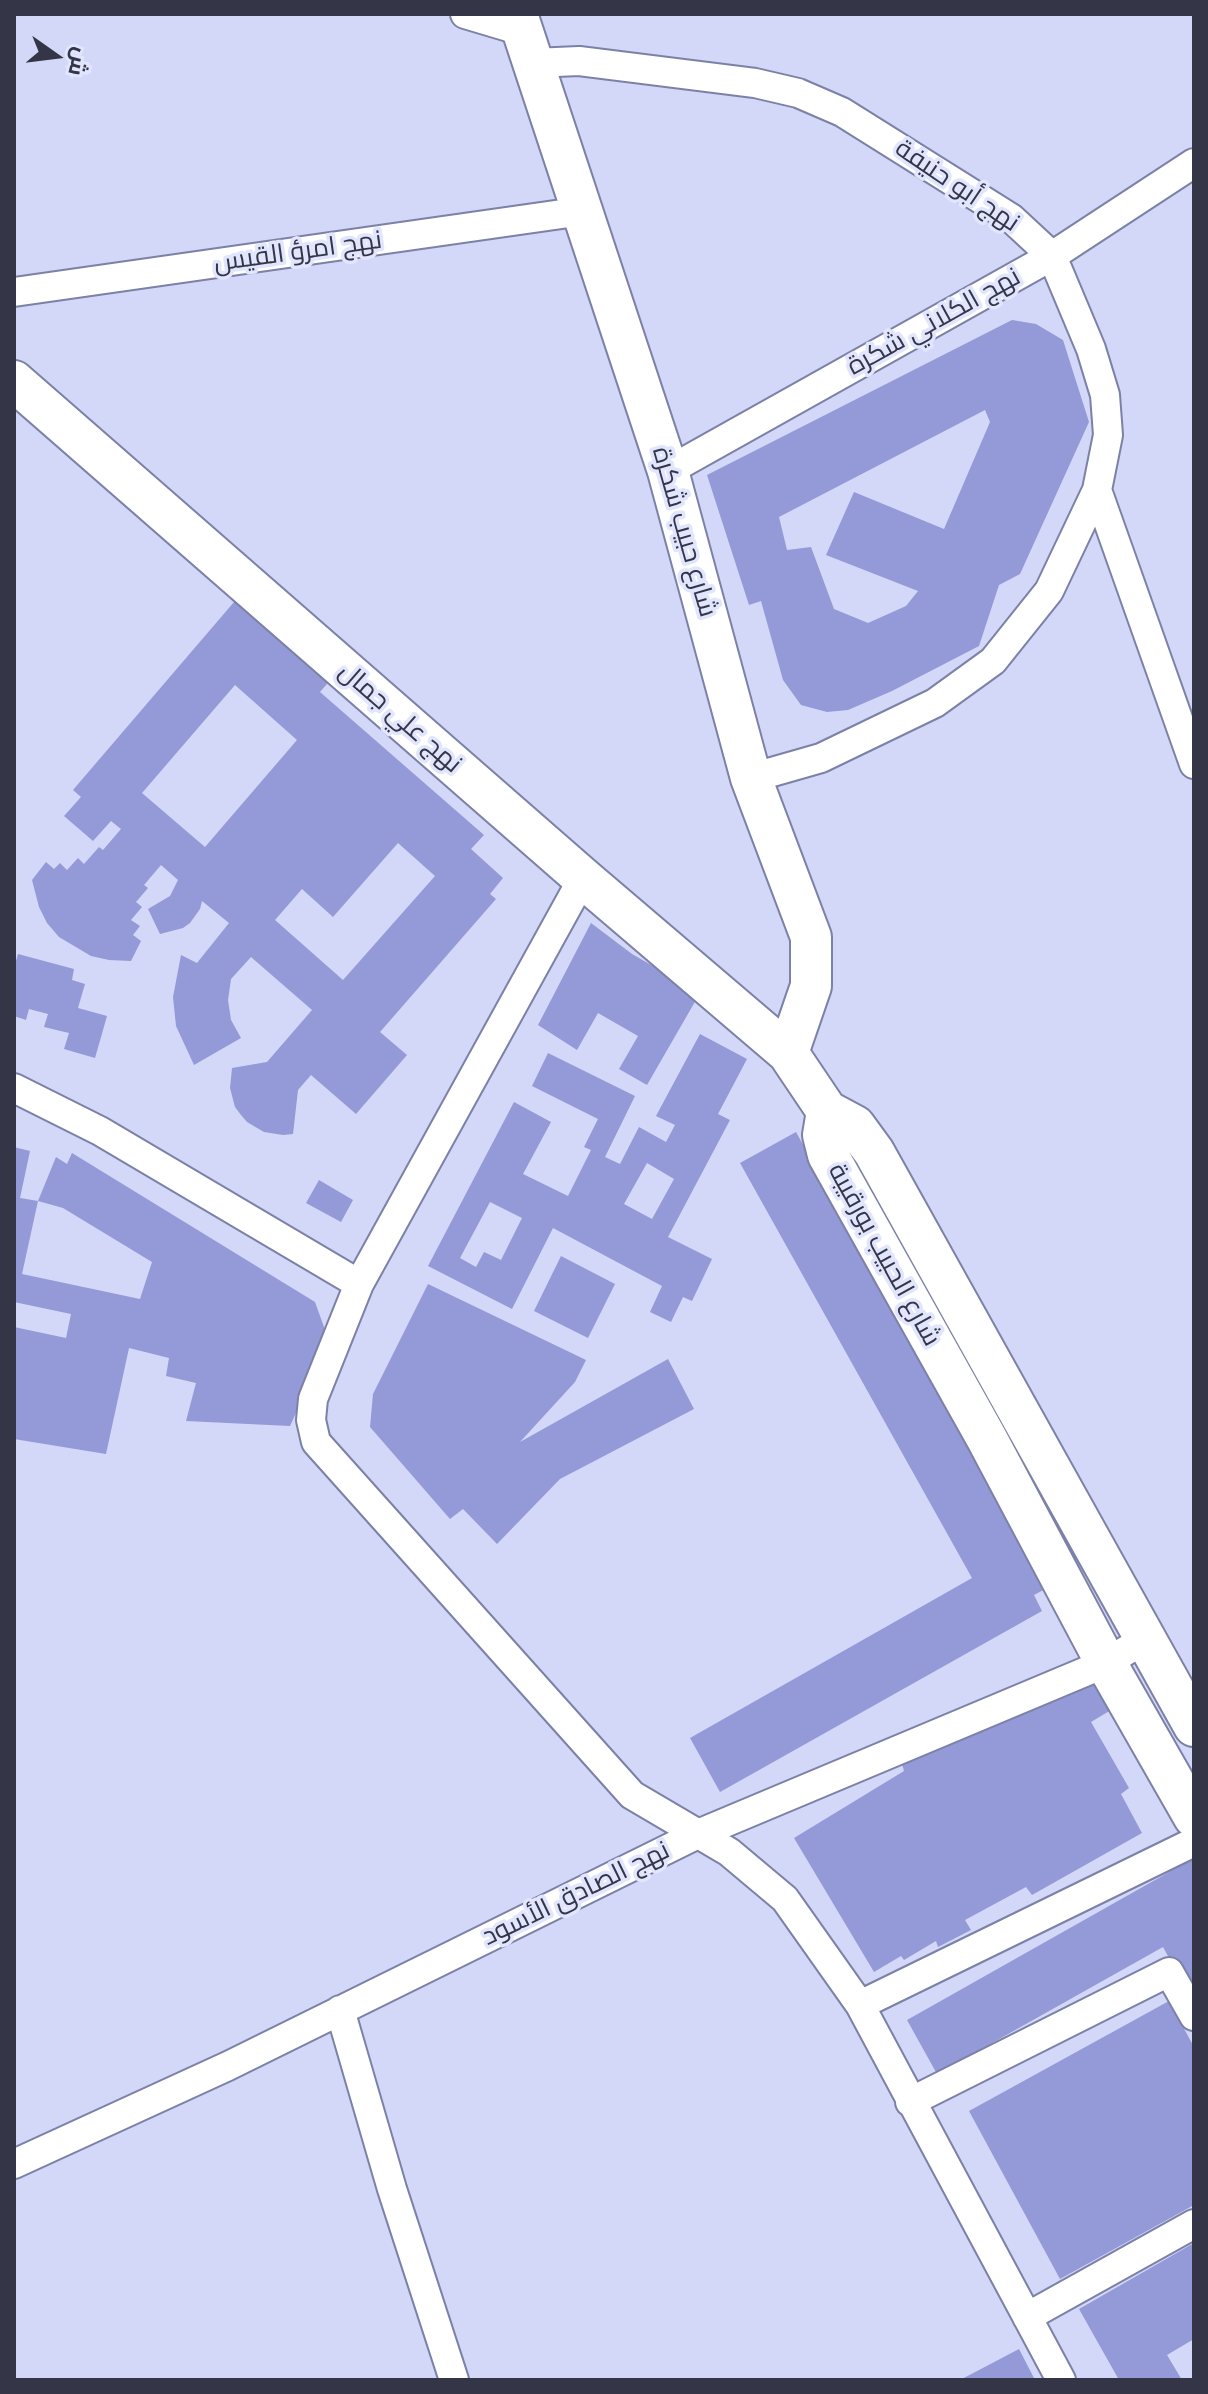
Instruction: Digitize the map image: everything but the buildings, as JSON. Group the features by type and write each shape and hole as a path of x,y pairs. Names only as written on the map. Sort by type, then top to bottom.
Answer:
{"street":[{"name":"نهج أبو حنيفة","path":"465,14 593,63 755,83 798,93 842,112 939,170 1011,218 1052,256 1091,349 1105,395 1108,435 1097,490 1049,591 993,661 935,703 821,758 751,778"},
{"name":"شارع حبيب شكرة","path":"524,36 668,471 751,778 811,937 811,986 788,1053"},
{"name":"نهج الكلاني شكرة","path":"668,471 1052,256 1194,163"},
{"name":"نهج امرؤ القيس","path":"14,292 583,211"},
{"name":"نهج علي جمال","path":"14,381 788,1053 827,1111"},
{"path":"1097,490 1194,764"},
{"path":"583,878 359,1284 313,1399 311,1420 316,1442 632,1795 729,1852 785,1899 860,2005 1061,2380"},
{"path":"14,1088 100,1131 359,1284"},
{"name":"شارع الحبيب بورقيبة","path":"1188,1794 1106,1663 987,1439 828,1155 823,1135 827,1111 855,1126 874,1152 1194,1726"},
{"name":"نهج الصادق الأسود","path":"14,2164 228,2066 698,1834 1106,1663 1145,1639"},
{"path":"860,2005 1194,1842"},
{"path":"910,2102 1169,1972 1194,2016"},
{"path":"340,2010 392,2189 454,2380"},
{"path":"1027,2317 1194,2224"}]}
